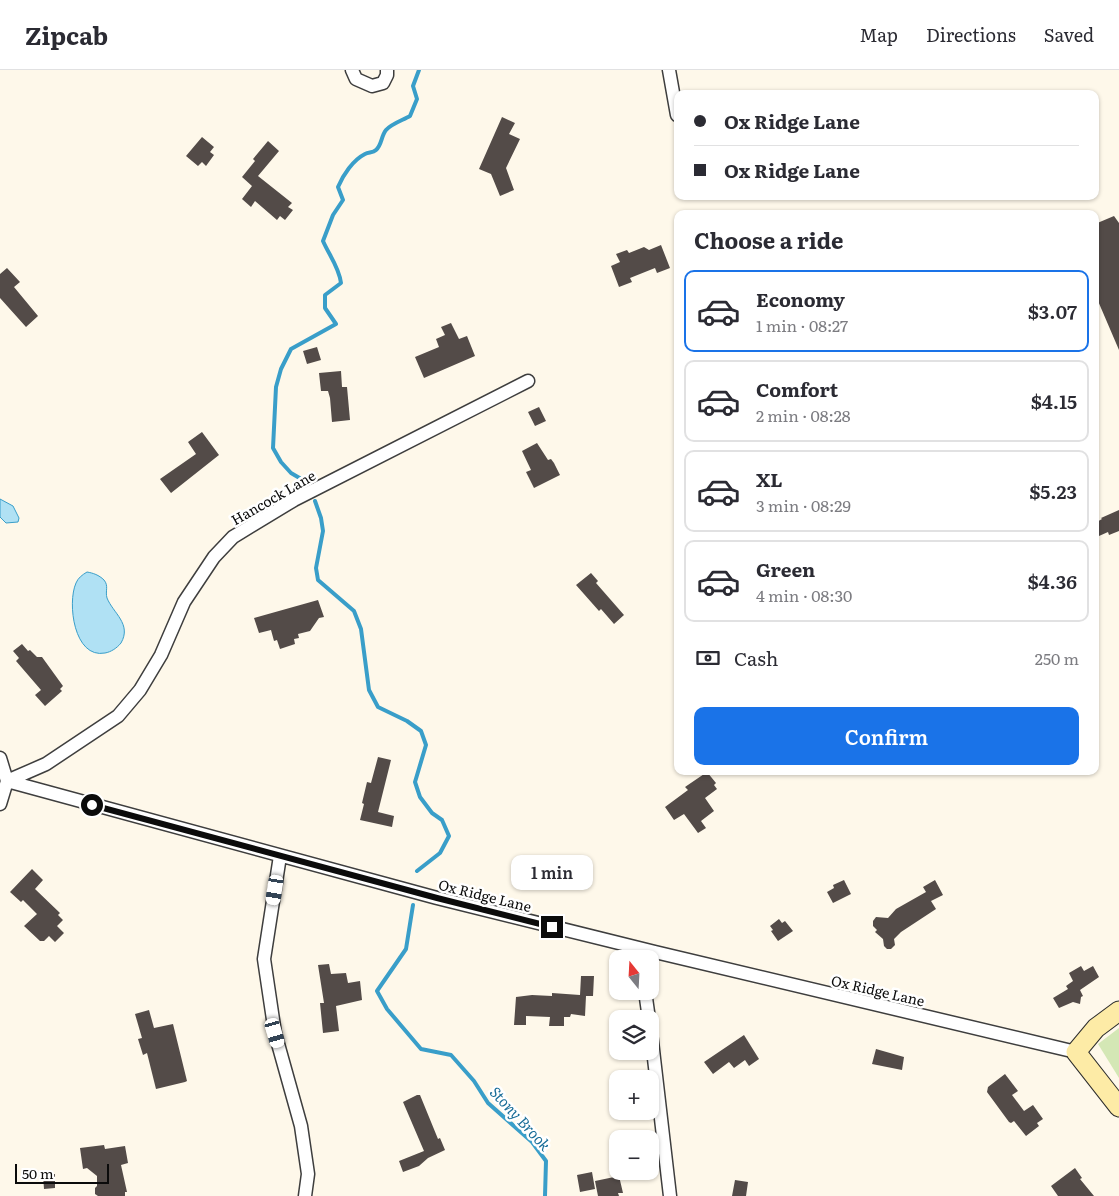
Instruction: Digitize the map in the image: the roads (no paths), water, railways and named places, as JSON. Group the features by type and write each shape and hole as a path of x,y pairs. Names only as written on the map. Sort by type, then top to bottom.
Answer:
{"main road":[{"path":"1119,1011 1096,1028 1076,1052 1119,1107"}],"street":[{"path":"352,70 356,80 372,86 383,83 387,70"},
{"path":"669,70 674,98"},
{"name":"Hancock Lane","path":"7,781 46,764 118,716 140,690 161,655 184,602 214,557 233,537 294,500 528,382"},
{"path":"0,758 7,781 0,804"},
{"name":"Ox Ridge Lane","path":"7,781 626,950"},
{"path":"280,856 264,959 275,1033 301,1126 308,1174 305,1196"},
{"name":"Ox Ridge Lane","path":"659,958 1076,1052"},
{"path":"654,1060 670,1196"}],"water":[{"path":"0,499 13,506 19,518 18,522 6,523 0,517"},
{"path":"87,572 96,574 104,580 107,598 123,624 124,636 121,643 114,650 105,653 94,653 86,647 80,639 73,616 73,592 78,580"}],"waterway":[{"name":"Stony Brook","path":"308,483 291,473 281,462 273,448 276,387 281,369 291,349 336,324 325,308 325,295 341,283 336,266 323,241 333,215 343,200 338,187 356,160 378,148 384,132 388,128 410,116 417,99 413,86 419,70"},
{"name":"Stony Brook","path":"315,501 323,531 316,568 318,580 354,611 361,629 369,690 378,707 407,721 421,731 426,745 415,782 420,797 432,813 442,820 449,836 440,853 417,871"},
{"name":"Stony Brook","path":"413,905 406,949 377,991 387,1009 421,1049 451,1055 474,1081 488,1103 532,1142 546,1161 545,1196"}]}
